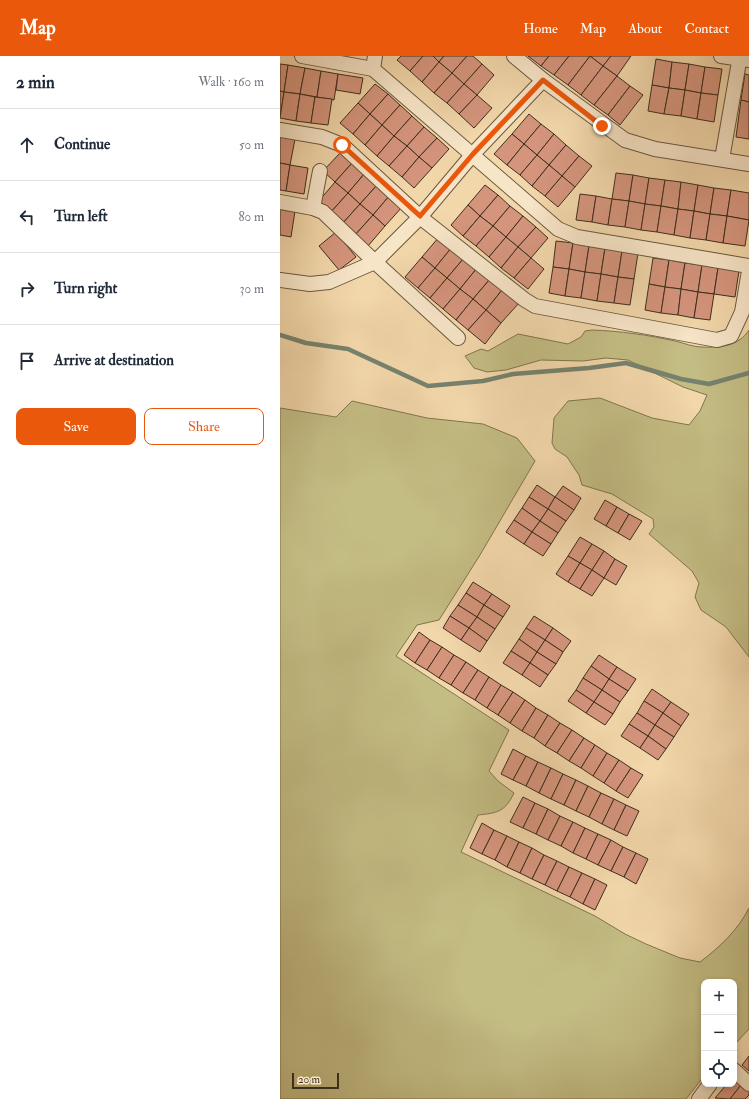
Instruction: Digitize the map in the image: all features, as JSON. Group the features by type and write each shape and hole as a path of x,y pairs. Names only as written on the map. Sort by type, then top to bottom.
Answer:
{"street":[{"path":"302,56 374,63 473,154 558,229 566,233 577,237 749,266"},
{"path":"514,56 543,80 625,140 655,149 749,164"},
{"path":"721,56 742,58 722,159"},
{"path":"280,280 310,284 329,282 374,262 420,216 473,154 543,80"},
{"path":"280,130 322,137 335,141 420,216 529,304 717,340 731,336 742,312 749,271"},
{"path":"313,208 320,171"},
{"path":"280,202 313,208 323,212 374,262 458,338"},
{"path":"737,1073 749,1084"},
{"path":"699,1099 708,1087"}],"shaded area":[{"path":"592,330 644,335 695,346 709,347 734,343 740,340 749,330 749,657 726,627 701,610 695,597 699,583 692,571 649,534 654,527 653,519 612,494 582,485 579,475 567,457 555,449 552,443 554,418 568,401 600,398 652,418 689,425 700,411 707,395 683,387 628,360 606,358 583,361 541,360 506,370 487,372 474,368 465,356 481,349 488,351 518,334 568,344 581,337 585,331"},
{"path":"352,401 427,418 483,424 517,438 535,461 480,555 439,620 417,625 396,656 509,730 489,771 498,781 514,793 504,808 495,812 478,815 461,852 595,916 625,934 646,944 680,958 700,962 728,938 740,924 749,908 749,1029 737,1042 737,979 701,979 701,1080 686,1099 280,1099 280,408 336,417"}],"building":[{"path":"401,56 423,56 410,71 397,60"},
{"path":"423,56 433,56 439,62 422,82 410,71"},
{"path":"433,56 444,56 439,62"},
{"path":"444,56 467,56 452,73 439,62"},
{"path":"467,56 473,56 482,64 464,84 452,73"},
{"path":"528,56 549,56 541,66"},
{"path":"549,56 569,56 554,75 541,66"},
{"path":"569,56 590,56 568,85 554,75"},
{"path":"590,56 611,56 603,66"},
{"path":"590,56 603,66 581,95 568,85"},
{"path":"611,56 631,56 617,76 603,66"},
{"path":"656,59 672,62 669,88 652,85"},
{"path":"439,62 452,73 434,93 422,82"},
{"path":"672,62 689,64 685,90 669,88"},
{"path":"280,64 288,65 284,92 280,91"},
{"path":"482,64 494,75 477,95 464,84"},
{"path":"689,64 705,67 701,93 685,90"},
{"path":"288,65 305,68 300,94 284,92"},
{"path":"603,66 617,76 594,105 581,95"},
{"path":"705,67 722,69 718,95 701,93"},
{"path":"305,68 321,71 317,97 300,94"},
{"path":"321,71 338,74 334,100 317,97"},
{"path":"452,73 464,84 447,103 434,93"},
{"path":"338,74 363,78 360,94 336,90"},
{"path":"745,74 749,75 749,102 741,100"},
{"path":"617,76 630,86 608,115 594,105"},
{"path":"375,84 388,94 370,114 358,103"},
{"path":"464,84 477,95 459,114 447,103"},
{"path":"652,85 669,88 664,114 648,111"},
{"path":"630,86 643,95 620,125 608,115"},
{"path":"669,88 685,90 681,116 664,114"},
{"path":"685,90 701,93 697,119 681,116"},
{"path":"280,91 284,92 280,118"},
{"path":"284,92 300,94 296,121 280,118"},
{"path":"701,93 718,95 714,122 697,119"},
{"path":"300,94 315,97 311,123 296,121"},
{"path":"388,94 400,105 382,125 370,114"},
{"path":"477,95 492,108 474,128 459,114"},
{"path":"315,97 332,99 328,125 311,123"},
{"path":"741,100 749,102 749,139 736,137"},
{"path":"358,103 370,114 353,134 340,123"},
{"path":"400,105 412,116 394,136 382,125"},
{"path":"370,114 382,125 365,145 353,134"},
{"path":"529,114 541,124 524,144 512,134"},
{"path":"412,116 424,127 407,146 394,136"},
{"path":"541,124 554,134 537,155 524,144"},
{"path":"382,125 394,136 377,156 365,145"},
{"path":"424,127 437,138 419,157 407,146"},
{"path":"512,134 524,144 507,165 494,154"},
{"path":"554,134 566,145 549,165 537,155"},
{"path":"280,136 295,139 290,165 280,163"},
{"path":"394,136 407,146 389,166 377,156"},
{"path":"437,138 449,149 432,168 419,157"},
{"path":"524,144 537,155 520,175 507,165"},
{"path":"566,145 579,156 562,176 549,165"},
{"path":"407,146 419,157 402,177 389,166"},
{"path":"341,152 353,162 335,182 323,171"},
{"path":"537,155 549,165 532,186 520,175"},
{"path":"579,156 592,166 575,187 562,176"},
{"path":"419,157 432,168 414,188 402,177"},
{"path":"353,162 365,173 348,193 335,182"},
{"path":"280,163 290,165 286,191 280,190"},
{"path":"290,165 308,168 304,194 286,191"},
{"path":"549,165 562,176 545,196 532,186"},
{"path":"365,173 378,184 360,204 348,193"},
{"path":"616,173 633,175 629,201 612,199"},
{"path":"633,175 649,178 645,204 629,201"},
{"path":"562,176 575,187 558,207 545,196"},
{"path":"649,178 665,180 661,206 645,204"},
{"path":"665,180 681,182 678,209 661,206"},
{"path":"335,182 348,193 330,213 318,202"},
{"path":"681,182 698,185 694,211 678,209"},
{"path":"378,184 390,195 373,215 360,204"},
{"path":"485,185 498,195 480,216 468,205"},
{"path":"698,185 714,188 710,214 694,211"},
{"path":"714,188 731,190 727,216 710,214"},
{"path":"731,190 749,193 749,220 727,216"},
{"path":"348,193 360,204 342,224 330,213"},
{"path":"580,194 596,196 592,222 576,220"},
{"path":"390,195 403,206 385,226 373,215"},
{"path":"498,195 510,206 493,226 480,216"},
{"path":"596,196 612,199 608,225 592,222"},
{"path":"612,199 629,201 625,227 608,225"},
{"path":"629,201 645,204 641,230 625,227"},
{"path":"360,204 373,215 355,235 342,224"},
{"path":"645,204 661,206 657,232 641,230"},
{"path":"468,205 480,216 463,236 451,225"},
{"path":"510,206 523,216 506,237 493,226"},
{"path":"661,206 678,209 674,235 657,232"},
{"path":"280,209 295,211 291,237 280,235"},
{"path":"678,209 694,211 690,238 674,235"},
{"path":"694,211 710,214 706,240 690,238"},
{"path":"710,214 727,216 723,243 706,240"},
{"path":"373,215 385,226 368,246 355,235"},
{"path":"480,216 493,226 476,246 463,236"},
{"path":"523,216 536,227 518,247 506,237"},
{"path":"727,216 749,220 745,246 723,243"},
{"path":"493,226 506,237 489,257 476,246"},
{"path":"536,227 548,238 531,258 518,247"},
{"path":"336,232 356,257 339,270 319,246"},
{"path":"439,237 452,247 435,268 422,257"},
{"path":"506,237 518,247 501,268 489,257"},
{"path":"556,241 573,243 569,269 553,267"},
{"path":"573,243 589,246 585,272 569,269"},
{"path":"589,246 605,248 601,274 585,272"},
{"path":"452,247 464,258 447,278 435,268"},
{"path":"518,247 531,258 514,278 501,268"},
{"path":"605,248 622,251 618,277 601,274"},
{"path":"622,251 638,253 634,279 618,277"},
{"path":"422,257 435,268 418,288 405,277"},
{"path":"464,258 477,268 460,289 447,278"},
{"path":"531,258 544,269 528,289 514,278"},
{"path":"653,258 669,260 665,287 649,284"},
{"path":"669,260 685,263 681,289 665,287"},
{"path":"685,263 702,265 698,292 681,289"},
{"path":"702,265 718,268 714,294 698,292"},
{"path":"553,267 569,269 565,296 549,293"},
{"path":"435,268 447,278 430,298 418,288"},
{"path":"477,268 490,279 473,299 460,289"},
{"path":"718,268 739,271 735,297 714,294"},
{"path":"569,269 585,272 581,298 565,296"},
{"path":"585,272 601,274 597,301 581,298"},
{"path":"601,274 618,277 614,303 597,301"},
{"path":"618,277 634,279 630,305 614,303"},
{"path":"447,278 460,289 443,309 430,298"},
{"path":"490,279 502,290 486,310 473,299"},
{"path":"649,284 665,287 661,313 645,310"},
{"path":"665,287 681,289 678,315 661,313"},
{"path":"460,289 473,299 456,320 443,309"},
{"path":"681,289 698,292 694,318 678,315"},
{"path":"502,290 519,303 501,323 486,310"},
{"path":"698,292 714,294 710,320 694,318"},
{"path":"473,299 486,310 468,330 456,320"},
{"path":"486,310 501,323 485,344 468,330"},
{"path":"537,485 555,497 548,509 529,497"},
{"path":"563,486 581,498 574,510 555,497"},
{"path":"529,497 548,509 540,521 522,508"},
{"path":"555,497 574,510 566,521 548,509"},
{"path":"605,500 617,507 606,526 594,519"},
{"path":"617,507 629,514 618,533 606,526"},
{"path":"522,508 540,521 532,532 514,520"},
{"path":"548,509 566,521 558,533 540,521"},
{"path":"629,514 642,521 630,540 618,533"},
{"path":"514,520 532,532 524,544 506,532"},
{"path":"540,521 558,533 551,544 532,532"},
{"path":"532,532 551,544 543,556 524,544"},
{"path":"580,537 592,544 580,563 568,556"},
{"path":"592,544 604,551 592,570 580,563"},
{"path":"604,551 615,559 604,578 592,570"},
{"path":"568,556 580,563 568,582 556,574"},
{"path":"615,559 627,566 616,585 604,578"},
{"path":"580,563 592,570 580,589 568,582"},
{"path":"592,570 604,578 592,596 580,589"},
{"path":"473,582 492,594 484,605 466,593"},
{"path":"466,593 484,605 477,617 458,605"},
{"path":"492,594 510,606 503,617 484,605"},
{"path":"458,605 477,617 469,628 450,616"},
{"path":"484,605 503,617 495,629 477,617"},
{"path":"450,616 469,628 461,640 443,628"},
{"path":"534,616 553,628 545,640 526,628"},
{"path":"477,617 495,629 487,641 469,628"},
{"path":"469,628 487,641 480,652 461,640"},
{"path":"526,628 545,640 537,652 519,639"},
{"path":"553,628 571,641 563,652 545,640"},
{"path":"419,632 430,640 415,663 404,655"},
{"path":"519,639 537,652 530,663 511,651"},
{"path":"430,640 442,647 427,670 415,663"},
{"path":"545,640 563,652 556,664 537,652"},
{"path":"442,647 454,655 439,678 427,670"},
{"path":"511,651 530,663 522,675 503,663"},
{"path":"537,652 556,664 548,675 530,663"},
{"path":"454,655 466,662 451,685 439,678"},
{"path":"599,655 617,667 609,679 591,666"},
{"path":"466,662 478,670 463,693 451,685"},
{"path":"530,663 548,675 540,687 522,675"},
{"path":"591,666 609,679 602,690 583,678"},
{"path":"617,667 636,679 628,691 609,679"},
{"path":"478,670 489,677 475,700 463,693"},
{"path":"489,677 501,685 487,708 475,700"},
{"path":"583,678 602,690 594,702 576,690"},
{"path":"609,679 628,691 620,702 602,690"},
{"path":"501,685 513,692 498,715 487,708"},
{"path":"652,689 671,702 663,713 644,701"},
{"path":"576,690 594,702 586,713 568,701"},
{"path":"602,690 620,702 613,714 594,702"},
{"path":"513,692 525,700 510,723 498,715"},
{"path":"525,700 536,708 522,731 510,723"},
{"path":"644,701 663,713 655,725 637,713"},
{"path":"594,702 613,714 605,725 586,713"},
{"path":"671,702 689,714 681,726 663,713"},
{"path":"536,708 548,715 534,738 522,731"},
{"path":"637,713 655,725 648,736 629,724"},
{"path":"663,713 681,726 674,737 655,725"},
{"path":"548,715 560,723 545,746 534,738"},
{"path":"560,723 572,730 557,753 545,746"},
{"path":"629,724 648,736 640,748 621,736"},
{"path":"655,725 674,737 666,749 648,736"},
{"path":"572,730 584,738 569,761 557,753"},
{"path":"648,736 666,749 658,760 640,748"},
{"path":"584,738 595,745 581,768 569,761"},
{"path":"595,745 607,753 593,776 581,768"},
{"path":"513,749 526,756 513,780 501,774"},
{"path":"607,753 619,760 604,783 593,776"},
{"path":"526,756 538,762 526,786 513,780"},
{"path":"619,760 631,768 616,791 604,783"},
{"path":"538,762 551,768 539,793 526,786"},
{"path":"551,768 563,774 551,799 539,793"},
{"path":"631,768 643,775 628,798 616,791"},
{"path":"563,774 576,780 564,805 551,799"},
{"path":"576,780 588,786 576,811 564,805"},
{"path":"588,786 601,793 589,817 576,811"},
{"path":"601,793 614,799 602,824 589,817"},
{"path":"523,797 535,803 523,828 510,822"},
{"path":"614,799 626,805 614,830 602,824"},
{"path":"535,803 548,809 536,834 523,828"},
{"path":"626,805 639,811 627,836 614,830"},
{"path":"548,809 560,816 548,840 536,834"},
{"path":"560,816 573,822 561,846 548,840"},
{"path":"573,822 585,828 573,853 561,846"},
{"path":"482,823 494,830 482,854 470,848"},
{"path":"585,828 598,834 586,859 573,853"},
{"path":"494,830 507,836 495,860 482,854"},
{"path":"598,834 611,840 598,865 586,859"},
{"path":"507,836 519,842 507,867 495,860"},
{"path":"611,840 623,847 611,871 598,865"},
{"path":"519,842 532,848 520,873 507,867"},
{"path":"623,847 636,853 624,877 611,871"},
{"path":"532,848 544,855 532,879 520,873"},
{"path":"636,853 648,859 636,884 624,877"},
{"path":"544,855 557,861 545,885 532,879"},
{"path":"557,861 569,867 557,891 545,885"},
{"path":"569,867 582,873 570,897 557,891"},
{"path":"582,873 595,879 583,904 570,897"},
{"path":"595,879 607,885 595,910 583,904"},
{"path":"749,1056 749,1071 742,1065"},
{"path":"737,1082 741,1085 730,1099 715,1098 724,1087 737,1087"},
{"path":"741,1085 749,1091 749,1095 745,1099 730,1099"}],"waterway":[{"path":"280,335 306,343 348,349 428,386 483,381 513,374 589,368 626,363 681,379 709,384 749,373"}],"route":[{"path":"342,145 420,216 473,154 543,80 602,126"}]}
